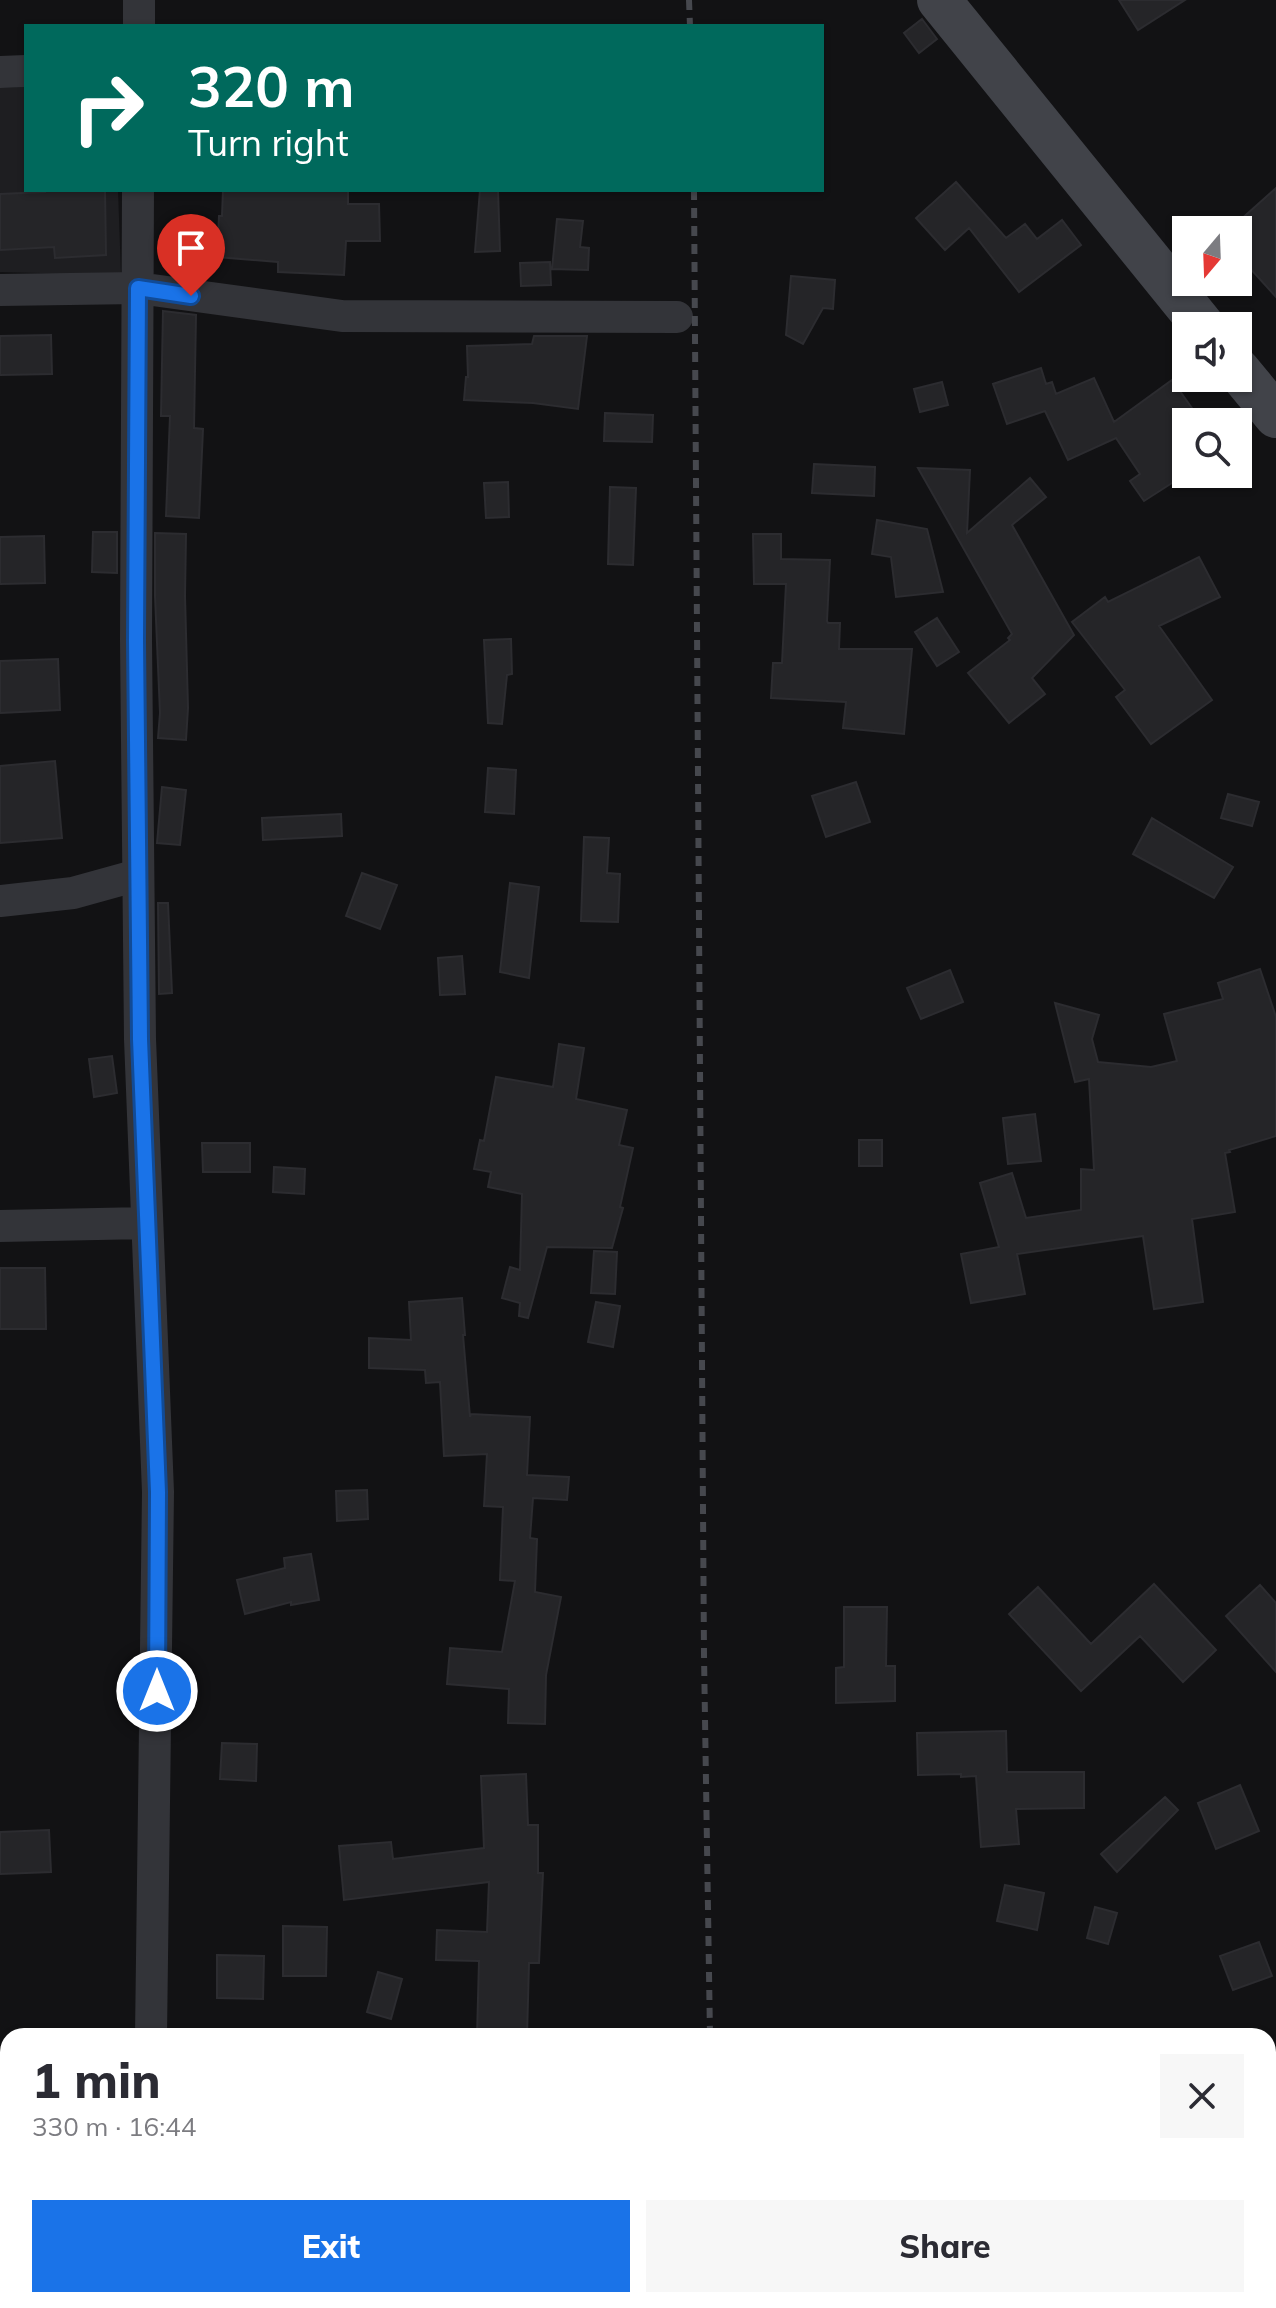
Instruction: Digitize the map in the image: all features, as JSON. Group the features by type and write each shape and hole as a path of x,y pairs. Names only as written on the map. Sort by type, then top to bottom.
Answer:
{"main road":[{"path":"939,0 1192,312"},
{"path":"1252,387 1276,416"}],"street":[{"path":"139,0 139,24"},
{"path":"0,72 24,71"},
{"path":"138,192 136,640 140,1039 158,1492 151,2028"},
{"path":"0,290 138,288 342,316 677,317"},
{"path":"0,901 73,893 138,875"},
{"path":"0,1226 146,1223"}],"shaded area":[{"path":"24,87 24,192 118,192 121,275 0,272 0,88"}],"building":[{"path":"1119,0 1185,0 1138,30"},
{"path":"922,19 937,39 919,53 904,33"},
{"path":"956,182 1006,238 1025,224 1037,239 1062,220 1081,245 1019,292 969,228 945,250 916,218"},
{"path":"1276,188 1276,297 1252,270 1252,216 1245,216"},
{"path":"105,192 106,255 55,258 54,247 0,250 0,194"},
{"path":"223,192 348,192 348,204 379,204 380,241 346,241 344,275 278,272 278,262 217,257 219,216 222,216"},
{"path":"480,192 498,192 500,251 475,252"},
{"path":"557,219 583,221 580,247 589,248 588,270 552,269"},
{"path":"550,262 551,285 521,286 520,263"},
{"path":"791,276 835,280 833,309 823,308 803,344 786,335"},
{"path":"163,311 196,315 194,428 203,429 199,518 166,516 170,416 161,416"},
{"path":"51,335 52,374 0,375 0,336"},
{"path":"534,336 587,336 578,409 533,403 464,400 468,377 467,346 532,344"},
{"path":"1041,368 1046,384 1052,382 1056,394 1094,378 1114,422 1172,380 1172,392 1181,392 1192,408 1172,408 1172,483 1144,501 1130,481 1140,474 1116,438 1068,460 1045,411 1007,424 993,384"},
{"path":"942,382 948,405 920,412 914,389"},
{"path":"605,413 653,415 652,442 604,441"},
{"path":"814,464 875,467 874,496 812,493"},
{"path":"918,468 970,470 967,533 1030,478 1046,497 1012,525 1074,635 1032,678 1045,694 1009,723 968,673 1010,640 1008,638 1012,634"},
{"path":"508,482 509,517 486,518 484,483"},
{"path":"610,487 636,488 633,565 608,564"},
{"path":"877,520 927,529 943,592 896,597 891,557 872,554"},
{"path":"93,532 117,532 117,573 92,572"},
{"path":"155,533 186,534 186,740 158,738"},
{"path":"753,534 781,534 781,559 830,560 827,621 840,623 839,649 912,649 904,734 843,728 846,702 771,698 773,663 782,663 786,584 754,584"},
{"path":"44,536 45,583 0,584 0,537"},
{"path":"1199,557 1220,597 1159,626 1212,700 1151,744 1116,697 1125,690 1072,622 1105,597 1108,602"},
{"path":"937,618 959,652 937,666 915,632"},
{"path":"511,639 512,674 507,675 502,724 488,723 484,640"},
{"path":"58,659 60,710 0,713 0,661"},
{"path":"55,761 62,838 0,843 0,766"},
{"path":"488,768 516,770 514,814 485,812"},
{"path":"856,782 870,822 826,837 812,796"},
{"path":"162,787 186,790 180,845 157,843"},
{"path":"1228,794 1259,802 1252,826 1221,818"},
{"path":"341,814 342,836 263,840 262,818"},
{"path":"1152,818 1233,867 1214,898 1133,854"},
{"path":"584,837 609,838 607,873 620,874 618,922 581,921"},
{"path":"362,873 397,885 380,929 346,916"},
{"path":"510,883 539,887 529,978 500,972"},
{"path":"158,903 168,903 172,993 159,994"},
{"path":"462,956 465,994 440,995 438,958"},
{"path":"1260,969 1276,1017 1276,1136 1225,1153 1235,1212 1192,1219 1203,1302 1154,1309 1143,1236 1017,1254 1025,1294 971,1303 961,1254 999,1247 980,1183 1012,1173 1026,1218 1081,1210 1081,1169 1094,1170 1089,1079 1075,1082 1055,1003 1099,1015 1092,1039 1098,1062 1151,1067 1177,1061 1164,1014 1223,999 1218,983"},
{"path":"950,970 963,1002 921,1019 907,988"},
{"path":"559,1044 584,1048 576,1099 627,1110 619,1145 633,1148 620,1207 623,1208 612,1248 547,1247 528,1318 519,1316 520,1303 502,1298 510,1267 520,1270 522,1194 488,1187 491,1172 474,1169 480,1140 484,1141 496,1077 553,1087"},
{"path":"112,1056 117,1093 94,1097 89,1059"},
{"path":"1035,1114 1041,1161 1008,1164 1003,1118"},
{"path":"859,1140 882,1140 882,1166 859,1166"},
{"path":"202,1143 250,1143 250,1172 203,1172"},
{"path":"274,1167 305,1169 304,1194 273,1192"},
{"path":"594,1251 617,1252 615,1294 591,1293"},
{"path":"0,1268 45,1268 46,1329 0,1329"},
{"path":"462,1298 470,1417 471,1414 530,1417 527,1475 569,1477 567,1500 533,1498 530,1538 537,1539 535,1592 561,1597 546,1675 545,1724 508,1723 509,1689 447,1684 450,1648 502,1652 515,1581 500,1580 503,1507 484,1506 487,1454 444,1456 440,1382 426,1383 425,1370 369,1368 369,1338 411,1340 409,1302"},
{"path":"596,1302 620,1306 613,1347 588,1342"},
{"path":"367,1490 368,1519 337,1521 336,1491"},
{"path":"311,1554 319,1600 291,1605 291,1602 245,1614 237,1580 285,1568 284,1558"},
{"path":"1154,1584 1216,1650 1183,1682 1140,1636 1081,1691 1009,1614 1038,1587 1091,1644"},
{"path":"1260,1585 1276,1603 1276,1672 1226,1616"},
{"path":"844,1607 887,1607 886,1666 895,1666 895,1701 836,1703 836,1668 844,1667"},
{"path":"1006,1731 1007,1772 1084,1772 1084,1808 1016,1809 1019,1844 981,1847 976,1776 918,1775 917,1733"},
{"path":"222,1743 257,1744 256,1781 220,1779"},
{"path":"526,1774 528,1825 538,1825 538,1873 543,1873 539,1963 529,1963 527,2028 477,2028 479,1961 436,1960 437,1930 487,1932 489,1882 344,1900 339,1846 391,1842 393,1859 484,1848 481,1776"},
{"path":"1240,1785 1259,1831 1216,1849 1198,1803"},
{"path":"1165,1797 1178,1810 1117,1872 1101,1854"},
{"path":"49,1830 51,1872 0,1874 0,1832"},
{"path":"1005,1885 1044,1893 1037,1930 997,1921"},
{"path":"1095,1907 1117,1913 1108,1944 1087,1938"},
{"path":"283,1926 327,1927 326,1976 283,1976"},
{"path":"1259,1942 1272,1976 1233,1990 1220,1956"},
{"path":"217,1955 264,1956 263,1999 217,1998"},
{"path":"378,1972 402,1979 391,2019 367,2012"}],"railway":[{"path":"689,0 690,24"},
{"path":"694,192 704,1655 710,2028"}],"route":[{"path":"157,1691 158,1492 140,1039 136,640 138,288 191,296"}]}
